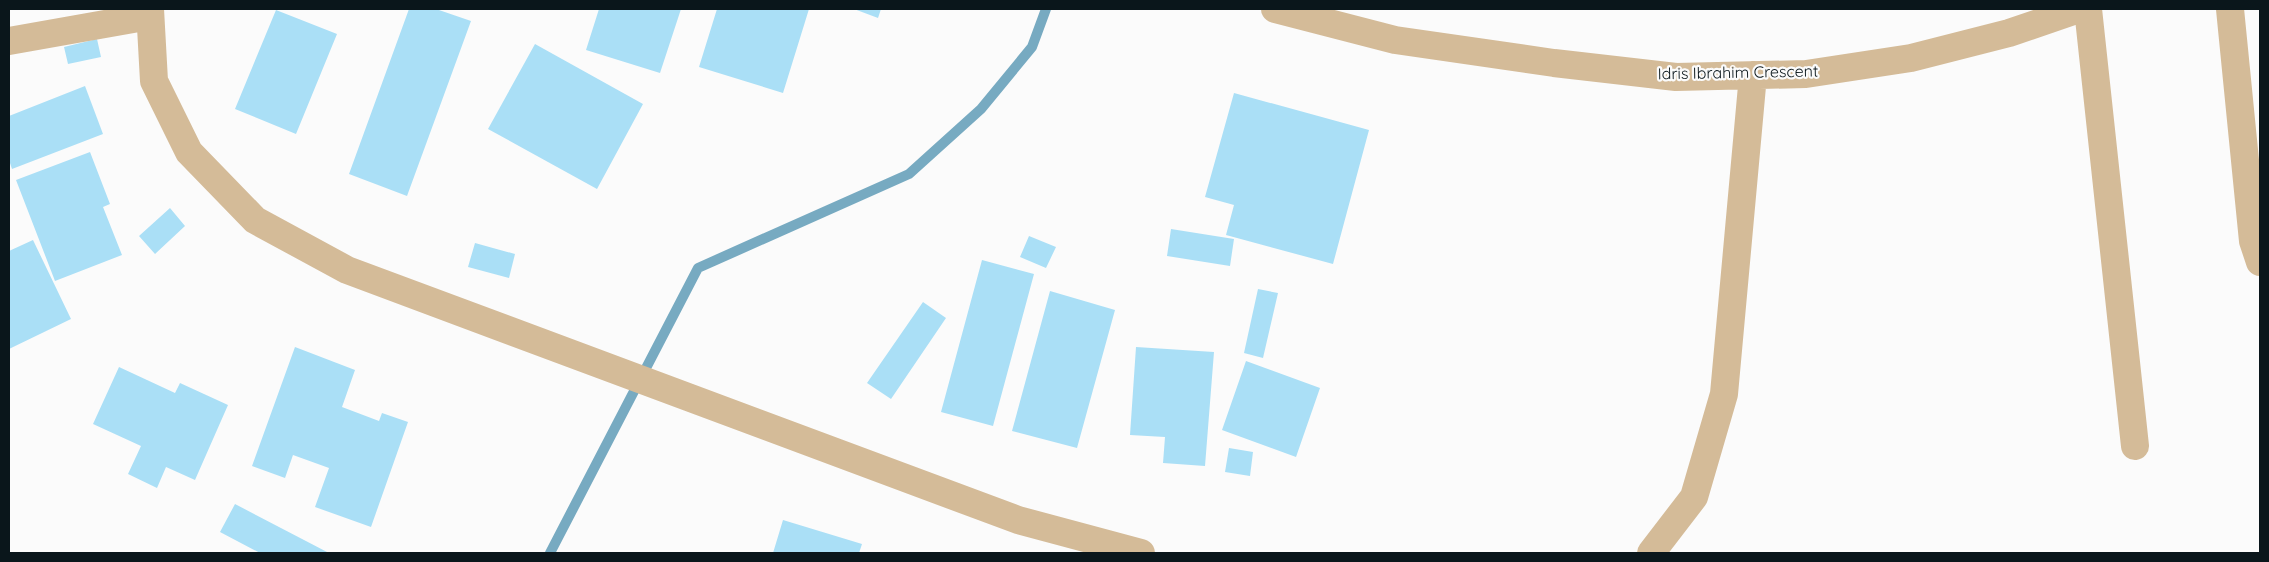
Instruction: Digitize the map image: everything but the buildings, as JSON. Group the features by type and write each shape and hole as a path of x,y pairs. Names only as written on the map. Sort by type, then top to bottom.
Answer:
{"street":[{"name":"Idris Ibrahim Crescent","path":"1275,9 1395,40 1554,63 1676,77 1806,74 1911,58 2009,33 2079,9"},
{"path":"2088,9 2135,446"},
{"path":"2230,9 2253,241 2260,262"},
{"path":"9,41 150,12 154,81 189,152 255,220 348,270 1018,520 1141,553"},
{"path":"1651,553 1694,497 1724,394 1753,75"}],"waterway":[{"path":"550,553 698,268 909,174 981,109 1032,47 1046,9"}]}
